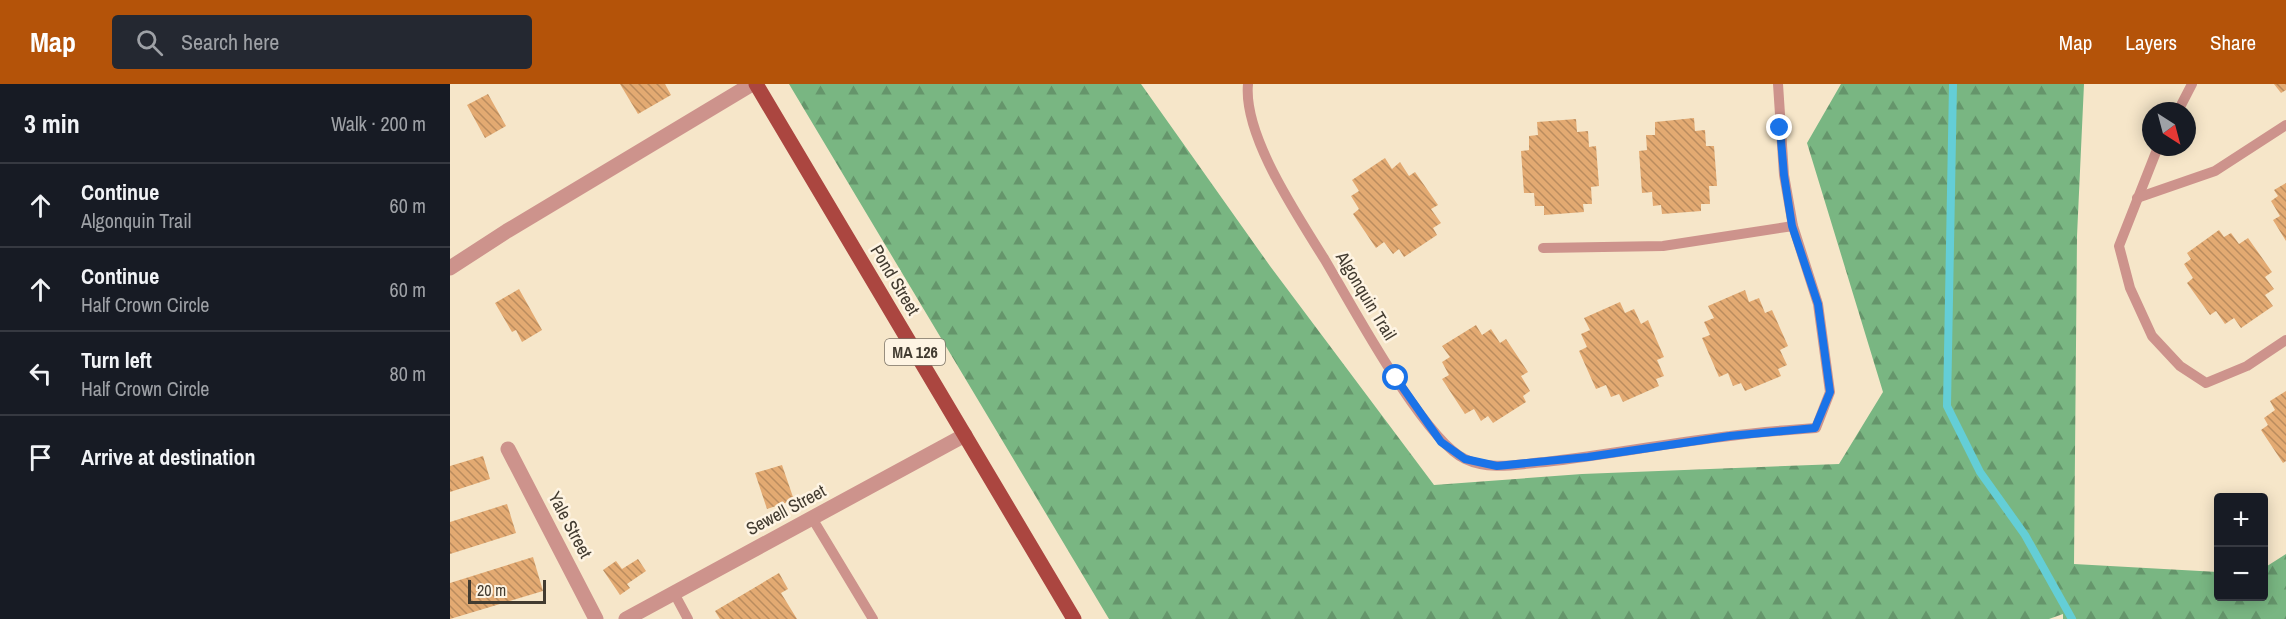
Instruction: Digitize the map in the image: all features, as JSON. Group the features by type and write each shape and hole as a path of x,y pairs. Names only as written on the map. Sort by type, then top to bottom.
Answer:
{"main road":[{"name":"Pond Street","path":"754,84 1074,619"}],"street":[{"path":"450,268 507,231 754,84"},
{"name":"Sewell Street","path":"626,619 964,435"},
{"name":"Yale Street","path":"508,449 596,619"}],"lane":[{"name":"Algonquin Trail","path":"1248,84 1246,99 1258,136 1276,178 1396,378 1441,442 1465,459 1497,466 1588,457 1730,436 1815,428 1830,392 1818,304 1792,226"},
{"path":"1543,248 1663,246 1792,226 1784,175 1778,84"},
{"path":"2183,102 2192,84"},
{"path":"2137,198 2215,171 2286,125"},
{"path":"2154,156 2119,246 2130,288 2152,336 2180,366 2206,383 2247,366 2286,340"},
{"path":"812,518 873,619"},
{"path":"674,593 688,619"}],"green space":[{"path":"789,84 1141,84 1270,266 1434,485 1582,474 1839,464 1883,392 1807,143 1841,84 2084,84 2077,236 2074,564 2214,572 2214,601 2268,601 2268,565 2286,554 2286,619 2063,619 2063,614 2049,619 1109,619"}],"building":[{"path":"620,84 665,84 671,95 638,114"},
{"path":"2274,84 2286,84 2286,90 2281,93"},
{"path":"488,94 506,126 485,138 467,105"},
{"path":"1694,118 1695,131 1705,130 1706,146 1714,146 1717,186 1709,186 1710,204 1701,204 1701,211 1662,214 1661,205 1653,206 1652,192 1642,193 1639,151 1647,150 1646,135 1655,135 1655,122"},
{"path":"1576,119 1577,132 1588,131 1589,147 1596,146 1599,186 1591,187 1592,204 1583,204 1584,212 1544,215 1544,206 1535,206 1534,193 1524,193 1521,151 1529,150 1529,136 1538,135 1537,122"},
{"path":"1385,158 1392,169 1400,162 1409,176 1415,172 1438,205 1431,209 1441,223 1433,228 1437,235 1404,257 1399,249 1393,254 1384,242 1376,248 1353,214 1359,209 1351,196 1359,191 1352,180"},
{"path":"2286,183 2286,241 2273,220 2280,216 2271,201 2278,196 2274,190"},
{"path":"2219,230 2224,237 2231,233 2239,244 2248,238 2272,272 2265,277 2274,289 2265,295 2273,306 2241,328 2234,318 2225,324 2216,311 2210,315 2187,283 2193,278 2184,264 2191,259 2187,253"},
{"path":"519,289 542,330 522,342 516,330 512,332 495,303"},
{"path":"1745,290 1749,302 1759,298 1765,313 1772,310 1788,346 1780,350 1787,365 1778,369 1781,376 1745,391 1741,383 1733,386 1728,373 1719,377 1702,338 1710,335 1704,322 1714,318 1708,306"},
{"path":"1620,302 1625,313 1634,309 1641,324 1648,320 1664,357 1657,360 1664,376 1656,379 1659,386 1623,402 1619,394 1611,397 1606,385 1596,389 1579,351 1587,347 1581,334 1590,330 1584,318"},
{"path":"1476,325 1482,335 1491,329 1500,343 1506,339 1528,372 1521,376 1530,391 1523,396 1526,402 1493,423 1488,416 1481,421 1474,409 1465,414 1442,379 1449,375 1442,362 1450,357 1442,346"},
{"path":"2286,391 2286,461 2283,463 2261,430 2268,425 2264,418 2275,410 2270,401"},
{"path":"483,456 490,479 450,492 450,466"},
{"path":"782,465 794,500 767,509 755,473"},
{"path":"507,504 516,533 450,554 450,522"},
{"path":"533,557 543,591 450,619 450,583"},
{"path":"638,559 646,571 627,584 630,588 620,595 603,570 616,561 622,569"},
{"path":"779,573 788,589 781,593 797,619 720,619 715,611"}],"waterway":[{"path":"1953,84 1947,406 1980,472 2025,535 2072,619"}],"route":[{"path":"1396,378 1441,442 1465,459 1497,466 1588,457 1730,436 1815,428 1830,392 1818,304 1792,226 1780,128"}]}
